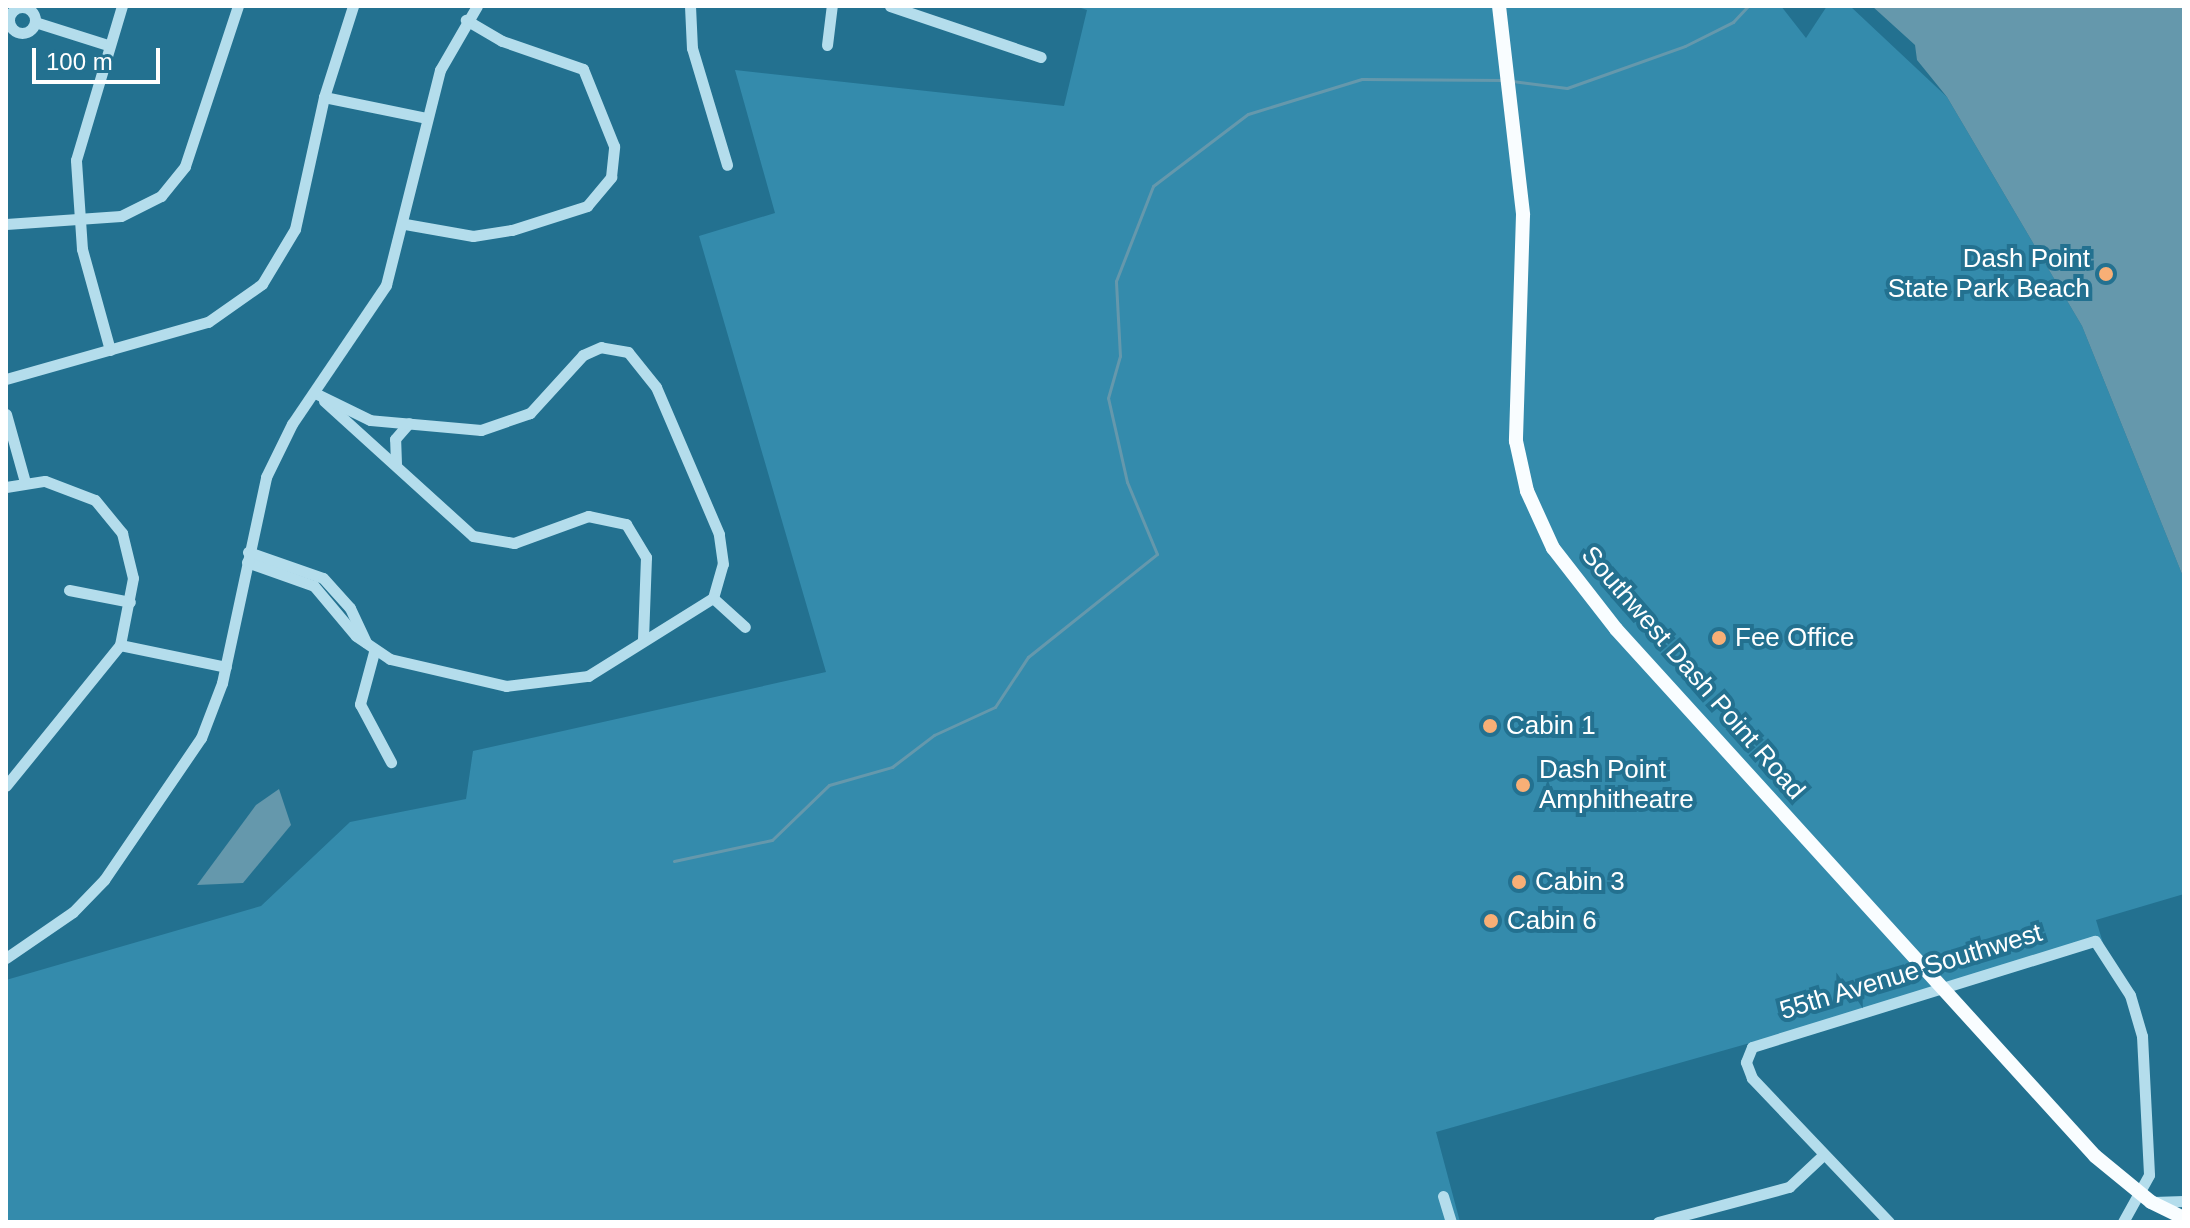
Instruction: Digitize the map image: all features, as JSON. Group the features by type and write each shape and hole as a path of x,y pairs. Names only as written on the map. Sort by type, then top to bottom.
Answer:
{"main road":[{"name":"Southwest Dash Point Road","path":"1499,6 1518,162 1516,441 1536,515 1616,629 2095,1156 2147,1199 2184,1218"}],"street":[{"path":"110,350 80,221 80,132 122,6"},
{"path":"6,224 80,221 140,209 176,181 238,6"},
{"path":"6,379 208,322 270,275 298,218 324,97 353,6"},
{"path":"6,958 61,921 104,880 193,753 226,667 266,477 315,393 379,301 405,224 426,118 466,20 477,6"},
{"path":"690,6 692,48 727,165"},
{"path":"827,45 832,6"},
{"path":"890,6 1041,57"},
{"path":"405,224 473,236 512,230 587,206 611,177 614,146 583,69 502,41 466,20"},
{"path":"35,22 108,45"},
{"path":"324,97 426,118"},
{"path":"248,557 314,586 370,647 472,681 540,687 588,676 643,640 680,624 713,598 723,564 719,534 656,387 628,352 601,347 583,355 539,406 511,423 468,431 379,421 315,393"},
{"path":"315,393 371,440 449,519 488,541 539,539 588,516 626,524 646,557 643,640"},
{"path":"6,414 25,482"},
{"path":"371,440 382,434 379,421"},
{"path":"396,464 395,439 409,423"},
{"path":"6,487 25,482 70,486 104,508 124,540 130,602 120,645 6,786"},
{"path":"69,590 130,602"},
{"path":"713,598 745,627"},
{"path":"120,645 226,667"},
{"path":"370,647 360,704 391,762"},
{"name":"55th Avenue Southwest","path":"1822,1156 1752,1078 1747,1055 1770,1037 2095,941 2130,995 2142,1036 2149,1175 2147,1199"},
{"path":"1658,1222 1789,1187 1822,1156 1889,1222"},
{"path":"1443,1196 1451,1222"},
{"path":"2123,1222 2147,1199 2184,1201"}],"shaded area":[{"path":"1075,6 1781,6 1806,38 1827,6 1850,6 1947,97 2082,326 2184,579 2184,894 2096,920 2103,943 1436,1132 1460,1222 6,1222 6,980 261,906 350,822 466,799 473,751 826,672 699,236 775,213 735,70 1064,106 1087,10"},
{"name":"Dash Point State Park Beach","path":"1872,6 2184,6 2184,579 2082,326 1947,97 1917,60 1915,45"},
{"path":"279,789 291,825 243,883 197,885 256,805"}],"waterway":[{"path":"1512,81 1567,88 1685,46 1733,22 1748,6"},
{"path":"674,861 772,840 829,785 892,767 934,735 995,707 1028,657 1157,554 1127,482 1108,398 1120,356 1116,281 1153,186 1248,114 1362,79 1504,80"}],"place":[{"name":"Dash Point State Park Beach","path":"2106,274"},
{"name":"Fee Office","path":"1719,638"},
{"name":"Cabin 1","path":"1490,726"},
{"name":"Dash Point Amphitheatre","path":"1523,785"},
{"name":"Cabin 3","path":"1519,882"},
{"name":"Cabin 6","path":"1491,921"}]}
